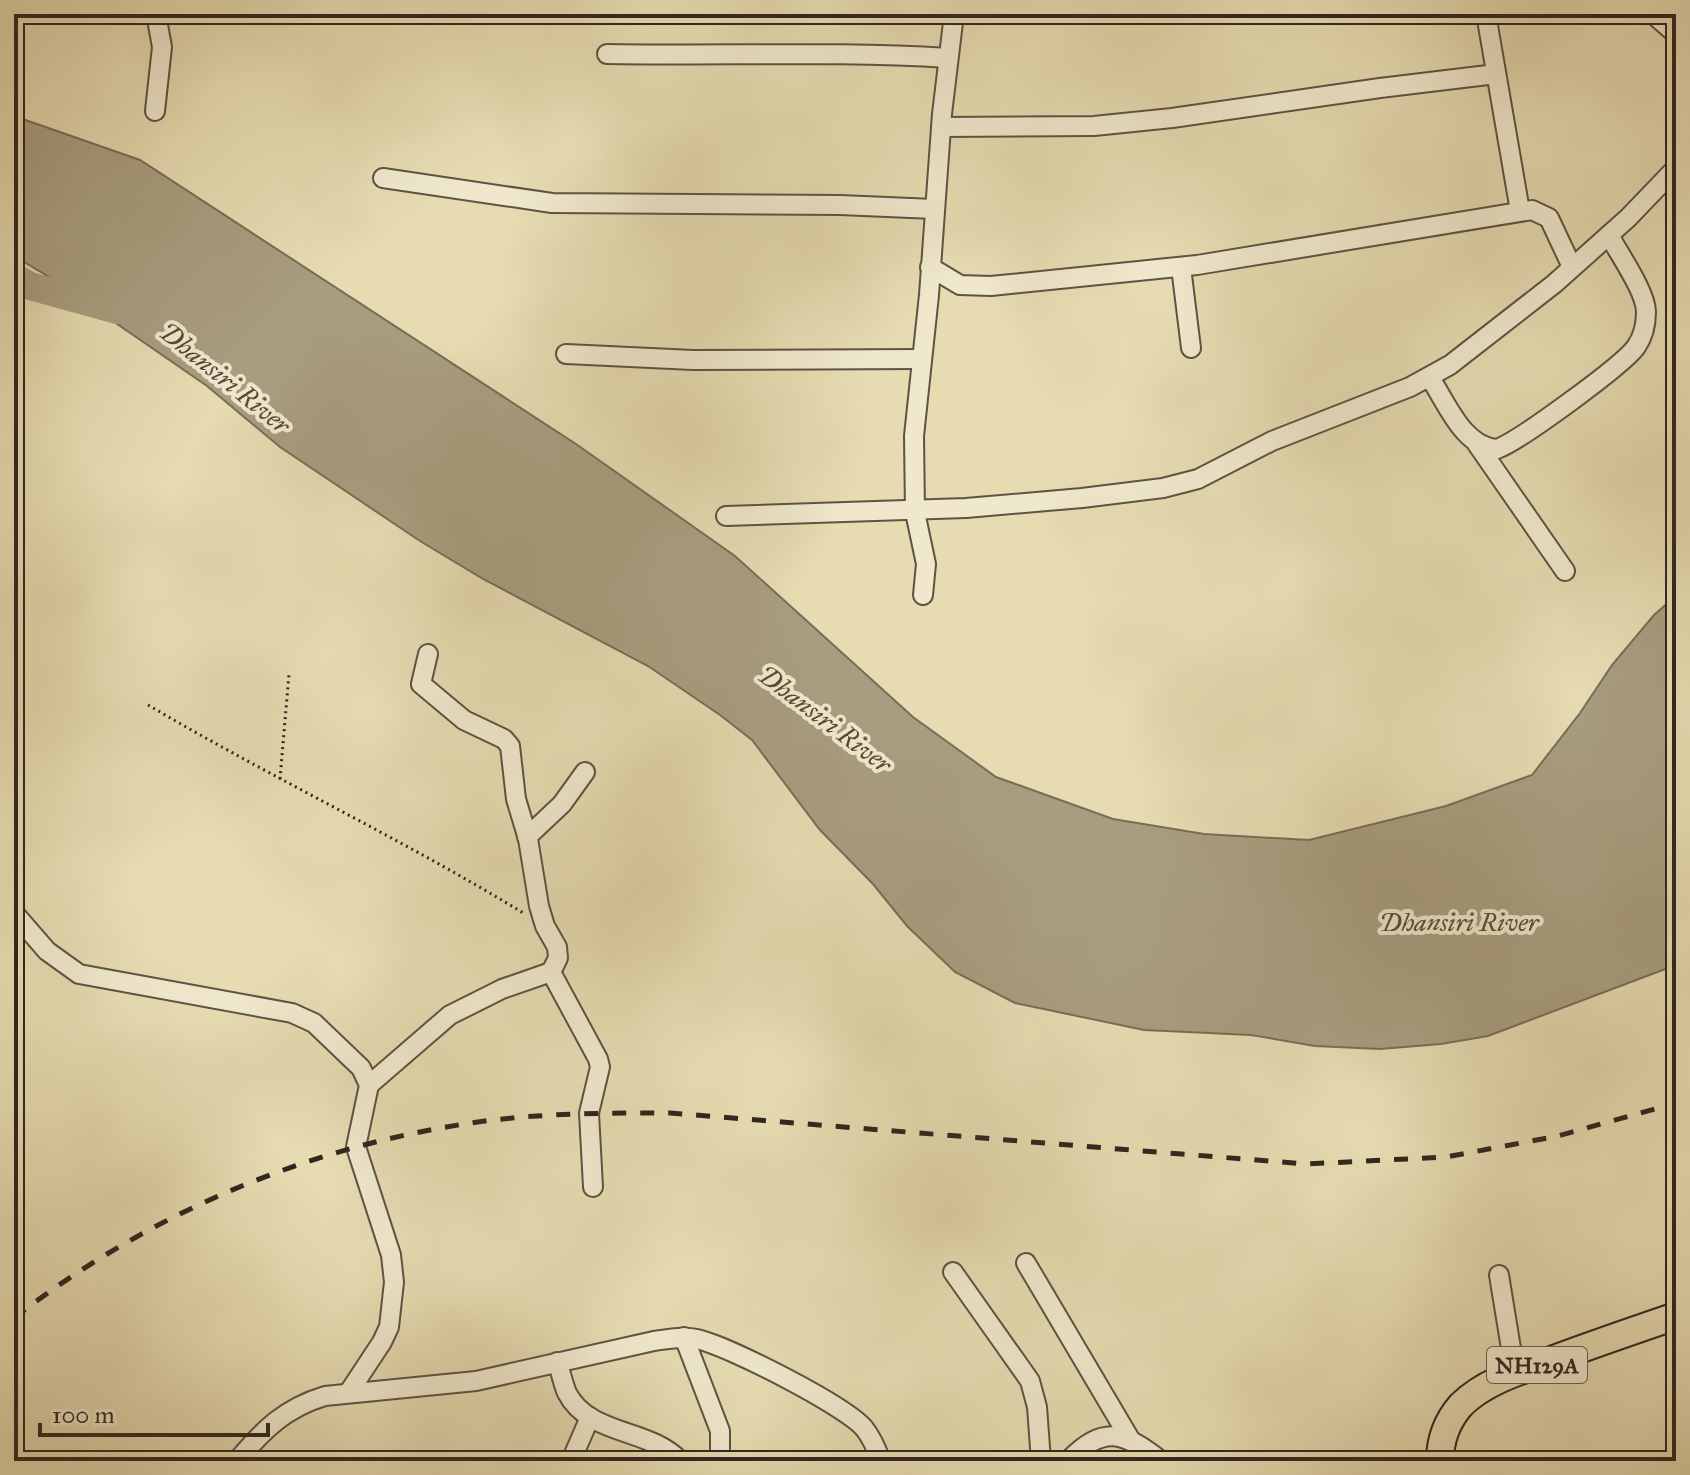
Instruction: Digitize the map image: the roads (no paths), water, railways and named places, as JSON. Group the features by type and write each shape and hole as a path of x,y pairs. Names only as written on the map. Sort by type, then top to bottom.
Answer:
{"highway":[{"name":"NH129A","path":"1440,1461 1443,1434 1462,1404 1476,1393 1515,1373 1676,1316"}],"street":[{"path":"155,111 162,47 156,14"},
{"path":"923,595 926,564 915,512 914,436 954,14"},
{"path":"1486,14 1520,211"},
{"path":"1653,14 1676,34"},
{"path":"607,54 705,56 821,52 948,58"},
{"path":"941,127 1094,126 1496,74"},
{"path":"726,516 915,512 1082,498 1183,485 1272,441 1430,378 1476,347 1572,267 1676,168"},
{"path":"383,178 552,203 840,205 934,209"},
{"path":"930,267 947,279 973,287 1181,267 1520,211 1541,213 1549,218 1572,267"},
{"path":"1477,444 1489,449 1504,447 1601,377 1637,345 1642,336 1646,307 1609,235"},
{"path":"1181,267 1191,348"},
{"path":"566,354 693,360 922,359"},
{"path":"1430,378 1466,434 1477,444 1565,571"},
{"path":"369,1085 450,1015 502,989 551,972 558,958 557,947 545,926 539,906 527,837 516,799 510,746 504,739 464,720 421,684 428,654"},
{"path":"527,837 562,804 585,772"},
{"path":"14,913 47,951 79,974 304,1017 361,1068 369,1085 356,1147 391,1255 394,1282 389,1327 349,1392"},
{"path":"551,972 600,1067 589,1113 593,1187"},
{"path":"1026,1263 1130,1439 1161,1461"},
{"path":"953,1272 1030,1381 1037,1407 1041,1461"},
{"path":"1499,1275 1515,1373"},
{"path":"237,1461 265,1430 301,1403 349,1392 446,1385 684,1337 696,1338 720,1348 845,1411 863,1428 881,1461"},
{"path":"684,1337 720,1431 720,1461"},
{"path":"557,1362 567,1392 582,1413 653,1443 680,1461"},
{"path":"571,1461 590,1417"},
{"path":"1068,1461 1093,1439 1106,1435 1130,1439"}],"water":[{"name":"Dhansiri River","path":"14,116 140,160 576,444 735,556 913,717 996,777 1113,819 1204,834 1309,840 1446,806 1532,775 1612,665 1654,615 1676,596 1676,965 1488,1036 1380,1049 1315,1046 1251,1035 1144,1030 1015,1003 955,972 907,926 873,884 820,830 752,740 720,715 648,666 483,579 420,541 280,447 207,386 14,256"}],"waterway":[{"name":"Dhansiri River","path":"14,277 30,286 117,310"}],"railway":[{"path":"14,1318 67,1279 123,1245 180,1214 240,1187 364,1145 428,1130 493,1120 604,1113 670,1113 1306,1164 1446,1157 1558,1136 1676,1103"}]}
